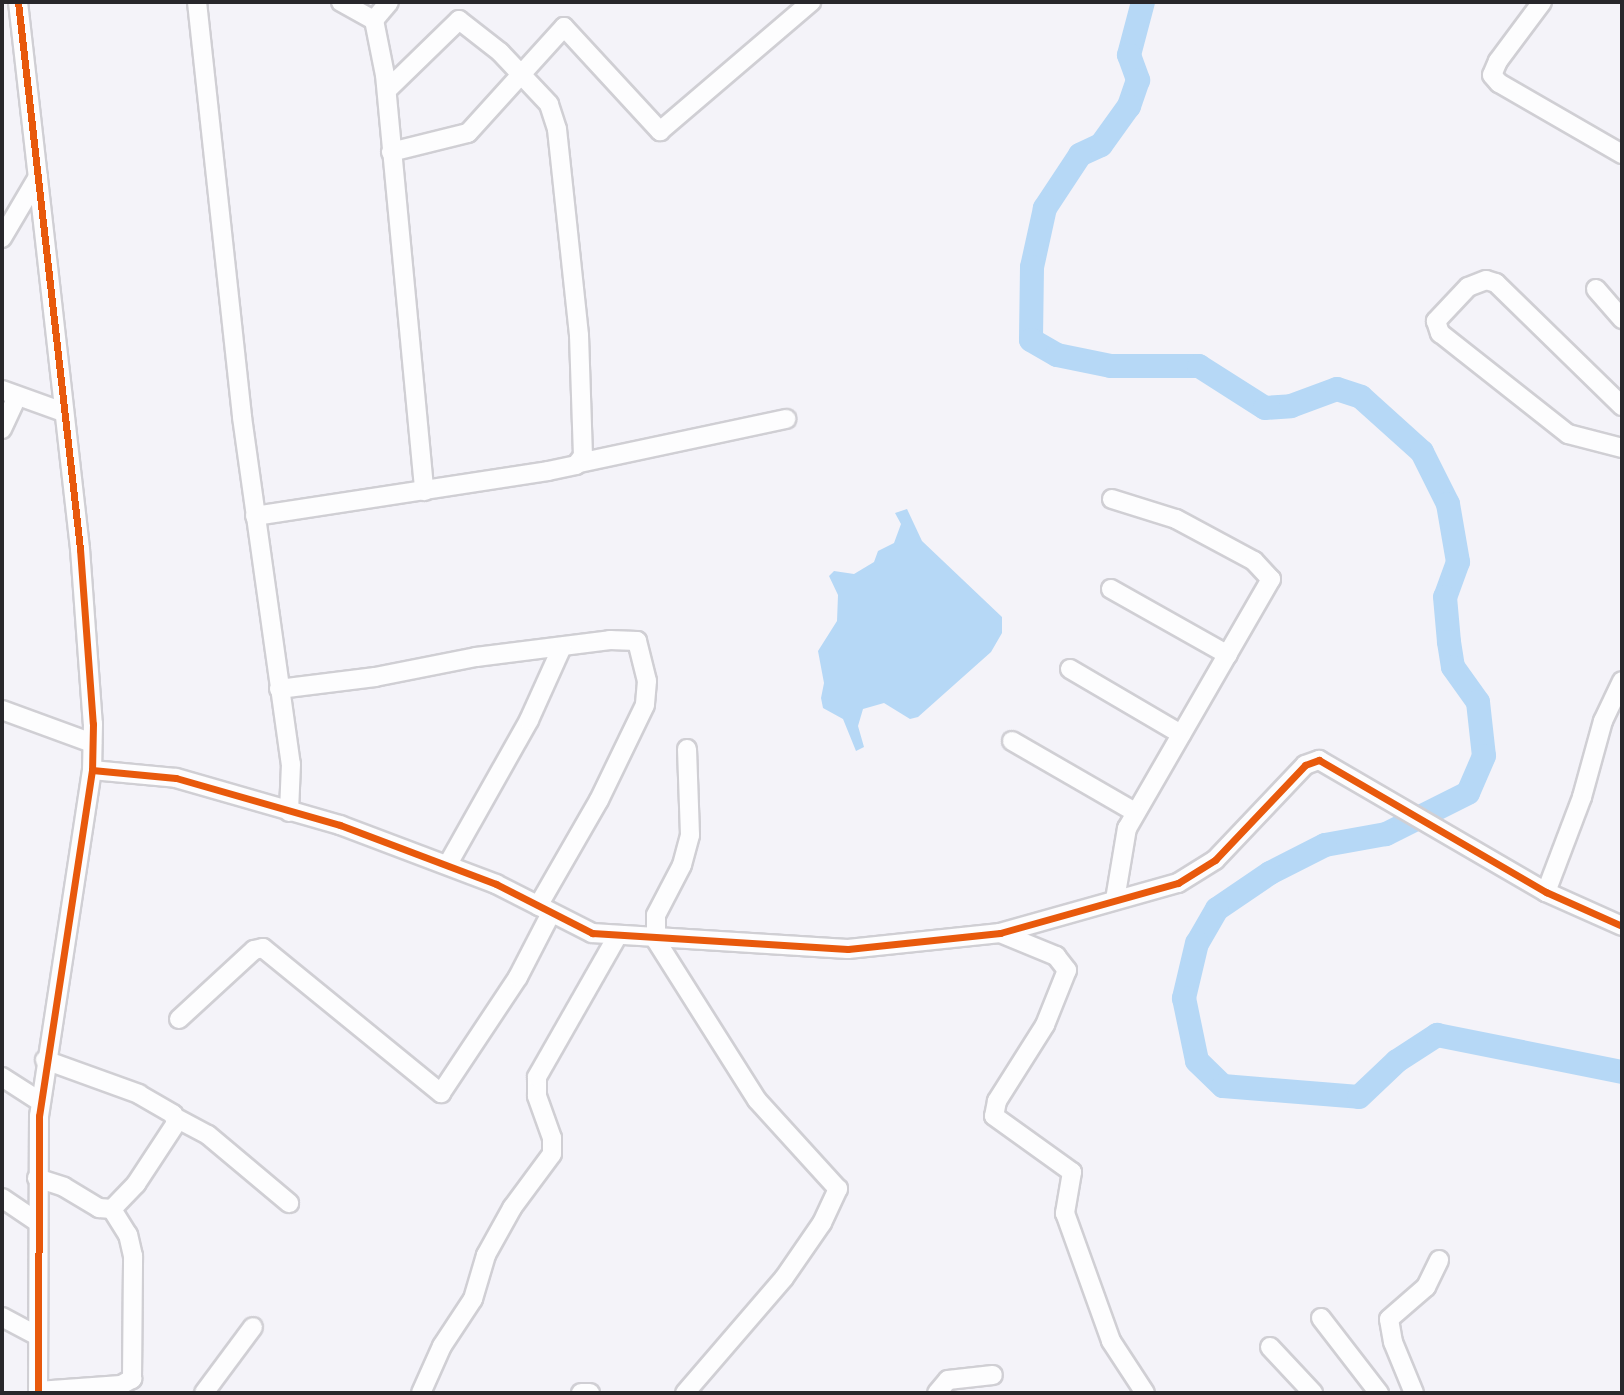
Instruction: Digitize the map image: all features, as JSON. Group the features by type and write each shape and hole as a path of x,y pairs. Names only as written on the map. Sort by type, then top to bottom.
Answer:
{"street":[{"path":"18,2 80,549 92,743 92,770 45,1060 41,1102 37,1178 36,1221 38,1392 121,1385 132,1380 133,1256 128,1236 112,1209 37,1178"},
{"path":"197,2 255,516 291,764 289,812"},
{"path":"341,2 374,20"},
{"path":"374,20 389,2"},
{"path":"391,152 462,137 521,77 564,27 660,131 811,2"},
{"path":"1542,2 1497,61 1492,75 1499,83 1622,154"},
{"path":"374,20 387,90 424,491"},
{"path":"387,90 408,74 457,20 491,44 549,104 556,129 585,425 579,463"},
{"path":"2,238 38,177"},
{"path":"1622,406 1496,283 1486,280 1468,287 1436,321 1440,333 1568,434 1622,448"},
{"path":"1596,289 1622,319"},
{"path":"2,429 9,394 63,412"},
{"path":"255,516 424,491 579,463 786,419"},
{"path":"1112,499 1176,519 1270,575 1267,588 1135,812 1120,849 1115,900"},
{"path":"1111,589 1228,655"},
{"path":"179,1019 260,947 441,1093 518,977 544,909 647,697 637,641 562,647 279,688"},
{"path":"448,864 529,720 562,647"},
{"path":"1070,670 1181,734"},
{"path":"1546,892 1582,796 1603,721 1622,681"},
{"path":"2,709 92,743"},
{"path":"1012,741 1135,812"},
{"path":"685,1393 763,1305 812,1239 838,1189 757,1100 656,940 656,915 682,864 690,835 687,749"},
{"path":"92,770 176,778 289,812 448,864 592,933 656,940 858,949 1000,933 1191,876 1226,850 1305,765 1319,760 1332,764 1524,881 1622,926"},
{"path":"1000,933 1056,956 1067,970 1045,1025 998,1101 994,1116 1072,1172 1065,1213 1111,1341 1145,1393"},
{"path":"421,1393 442,1346 473,1299 486,1255 512,1208 552,1154 552,1138 537,1096 537,1077 617,937"},
{"path":"45,1060 139,1094 208,1135 289,1203"},
{"path":"2,1077 41,1102"},
{"path":"112,1209 166,1141 176,1118"},
{"path":"2,1198 36,1221"},
{"path":"1414,1393 1393,1342 1389,1319 1431,1281 1439,1260"},
{"path":"2,1317 36,1335"},
{"path":"1321,1318 1379,1393"},
{"path":"204,1393 253,1327"},
{"path":"1270,1347 1313,1393"},
{"path":"937,1393 948,1380 993,1375"},
{"path":"581,1393 590,1393"}],"water":[{"path":"907,509 922,541 1002,617 1002,633 991,652 918,717 910,719 884,703 863,709 858,726 864,747 856,751 843,719 823,708 821,698 824,683 818,651 837,621 838,595 829,576 834,571 854,574 874,562 878,551 894,543 901,524 895,513"}],"waterway":[{"path":"1143,2 1129,55 1138,80 1129,106 1101,145 1080,155 1045,208 1032,267 1031,340 1057,355 1111,366 1199,366 1265,408 1291,406 1337,389 1361,397 1422,452 1448,504 1458,562 1445,597 1449,642 1453,667 1478,702 1484,756 1468,793 1386,834 1325,845 1270,873 1217,909 1197,943 1184,998 1197,1061 1223,1086 1359,1097 1397,1061 1437,1035 1622,1072"}],"cycle path":[{"path":"18,2 80,549 93,724 92,770 39,1116 38,1393"},
{"path":"92,770 176,778 340,825 496,884 592,933 848,949 1000,933 1178,883 1215,860 1305,765 1319,760 1546,892 1622,926"}]}
